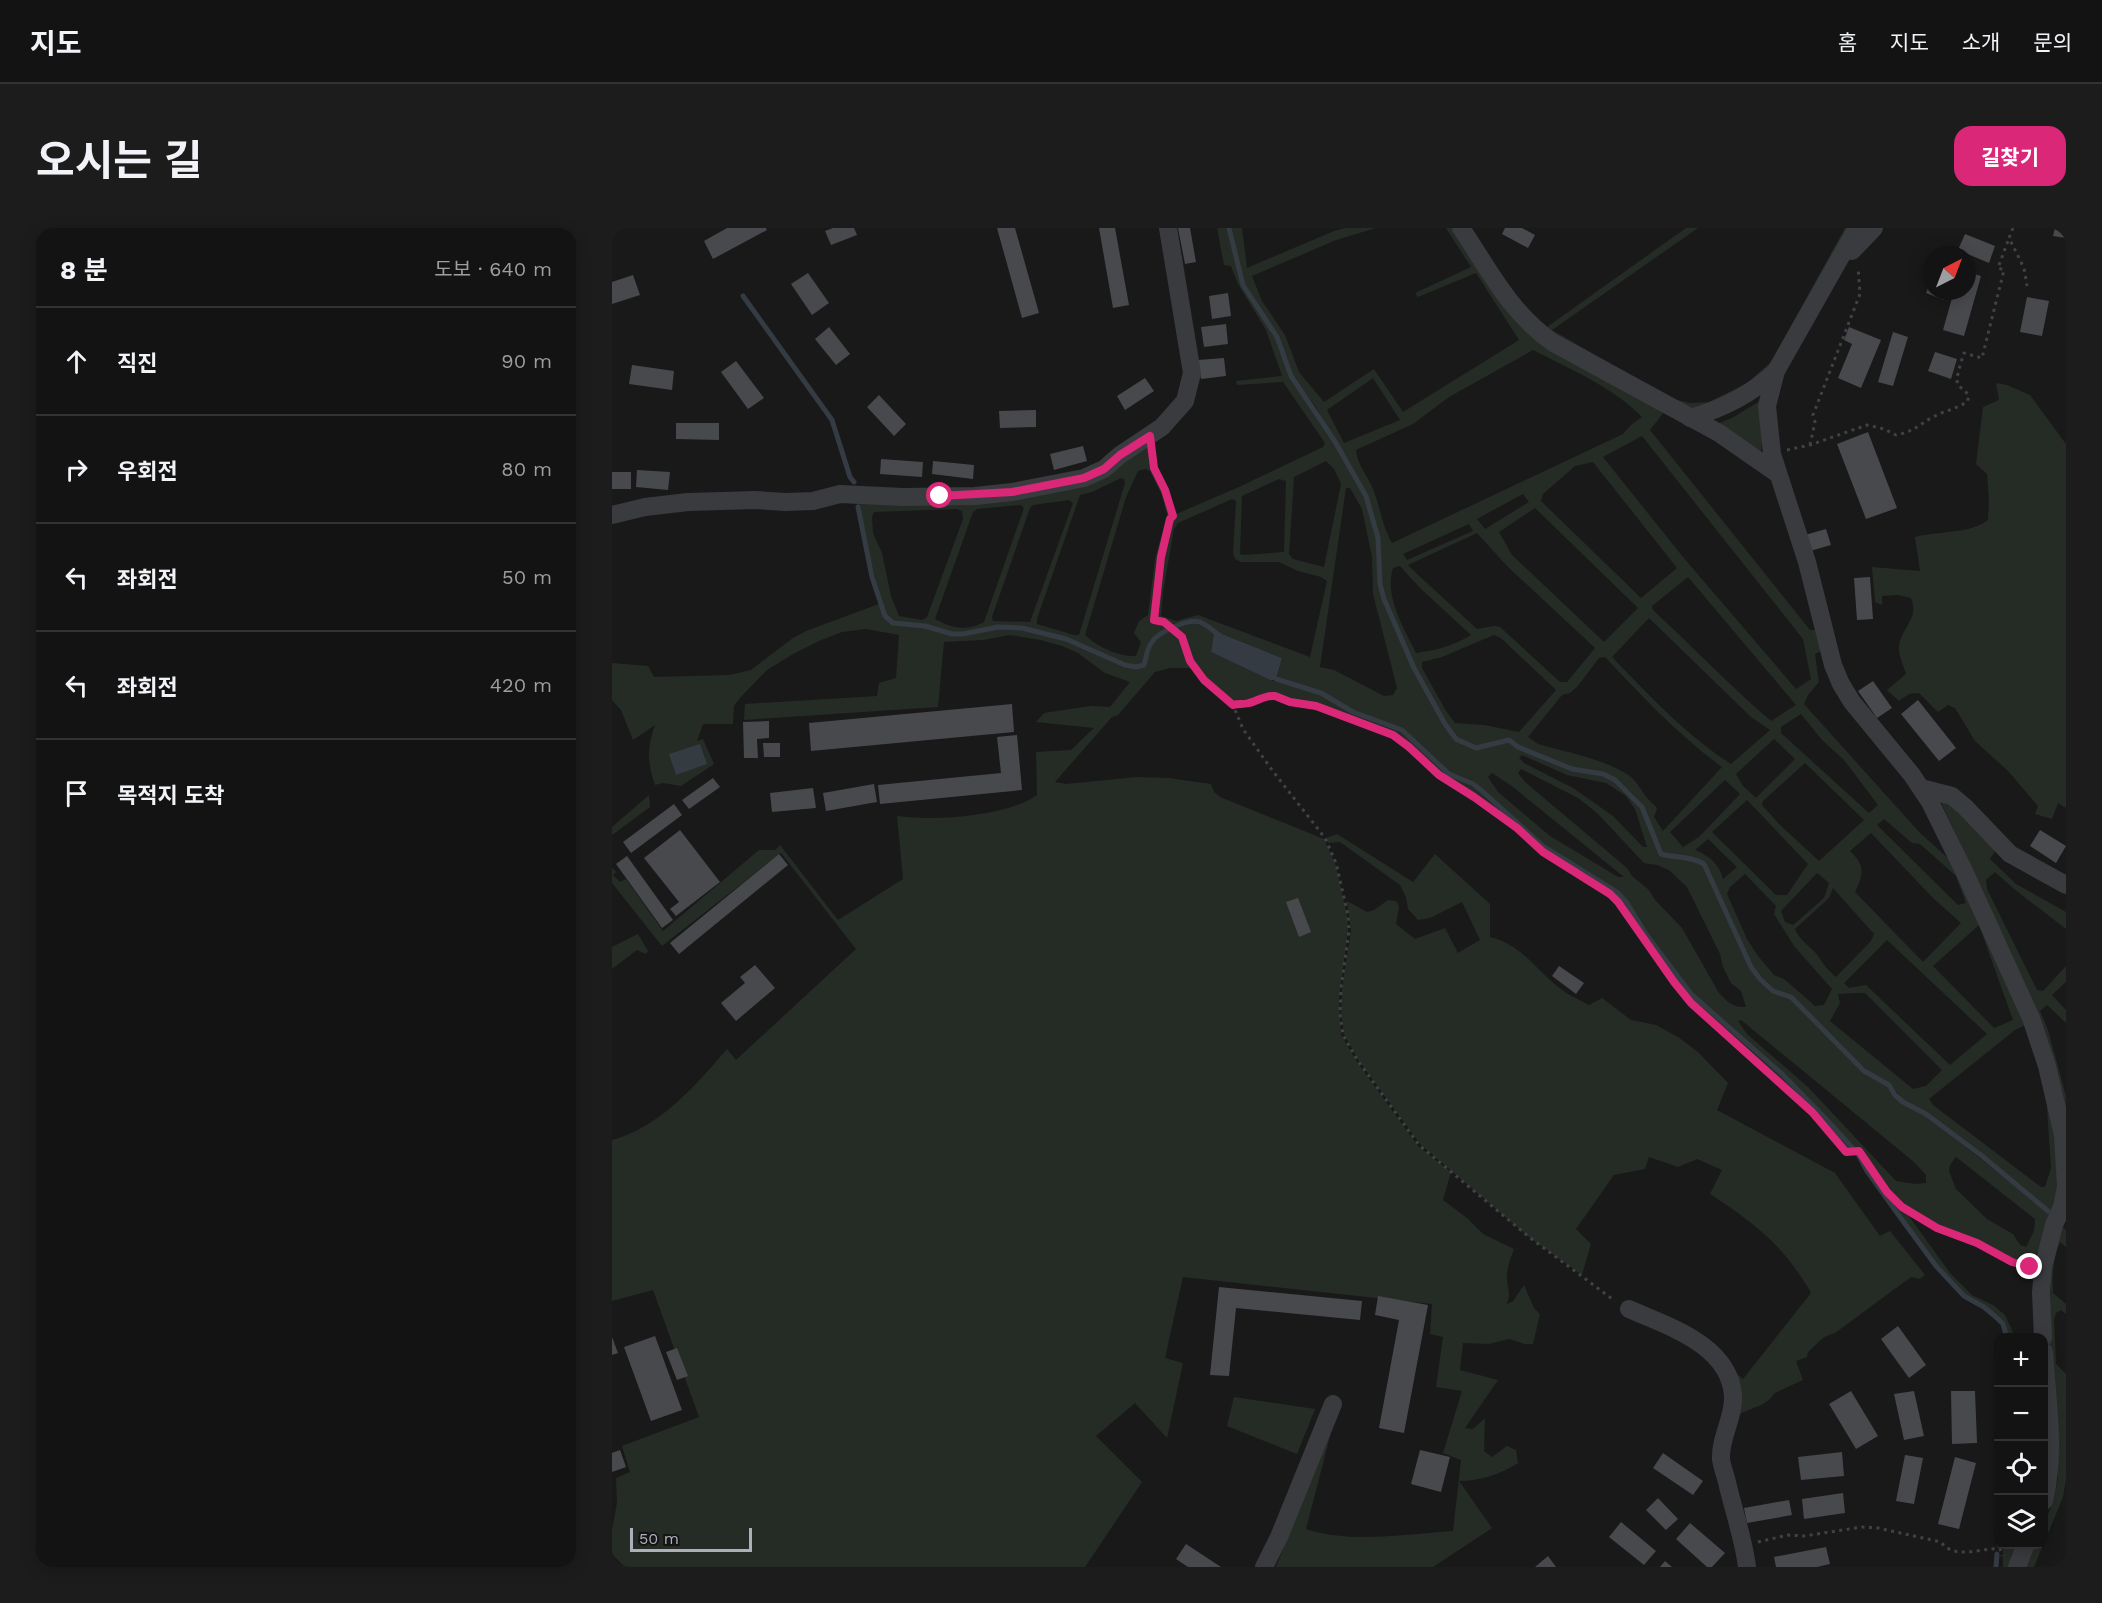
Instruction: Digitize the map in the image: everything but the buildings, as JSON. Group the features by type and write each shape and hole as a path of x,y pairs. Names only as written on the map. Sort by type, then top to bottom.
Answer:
{"street":[{"path":"612,515 645,507 688,502 813,501 840,494 940,496 1012,492 1084,478 1104,469 1120,455 1150,436 1177,412 1185,401 1192,373 1168,228"},
{"path":"1461,228 1500,289 1517,312 1532,327 1552,342 1719,433 1778,474"},
{"path":"1874,228 1857,236 1776,371 1767,406 1772,454 1807,562 1833,665 1841,684 1852,702 1921,788 1964,871 2031,1018 2049,1075 2063,1135 2066,1188 2043,1267 2041,1293 2043,1333"},
{"path":"1690,418 1744,395 1761,385 1776,371"},
{"path":"1921,788 1940,792 1959,801 2010,854 2066,885"},
{"path":"1629,1309 1695,1341 1718,1360 1729,1376 1733,1397 1723,1436 1721,1460 1747,1567"},
{"path":"2044,1495 2050,1467 2050,1420 2047,1387"},
{"path":"1264,1567 1279,1536 1332,1404"},
{"path":"2017,1567 2024,1549"}],"path":[{"path":"1772,454 1810,445 1867,425 1896,435 1909,433 1932,417 1962,405 1968,400 1968,394 1957,384 1958,372 1964,353 1982,358 2004,270 1998,268 2013,228"},
{"path":"1810,445 1815,422 1813,416 1860,294 1857,236"},
{"path":"2009,238 2024,268 2027,286"},
{"path":"1150,436 1154,468 1165,490 1173,516 1170,519 1161,557 1154,620 1164,622 1182,637 1190,661 1204,680 1233,705 1243,729 1325,838 1343,887 1349,931 1344,959 1340,1014 1343,1035 1358,1061 1419,1145 1529,1237 1609,1297 1629,1309"},
{"path":"1233,705 1249,703 1266,696 1275,696 1343,716 1384,732 1402,742 1439,775 1517,828 1543,852 1610,894 1691,1003 1805,1105 1846,1152 1859,1151 1887,1192 1902,1207 1937,1228 1969,1240 2012,1262 2030,1267 2043,1267"},
{"path":"1742,1545 1788,1535 1804,1536 1862,1527 1878,1528 1941,1542 1946,1549 1954,1551 2000,1549 2002,1556"}],"shaded area":[{"path":"1217,228 1228,228 1242,285 1275,337 1290,376 1313,408 1365,496 1377,538 1382,599 1413,668 1444,725 1455,740 1476,749 1508,741 1518,748 1571,770 1602,776 1614,781 1632,796 1641,808 1660,854 1703,865 1750,967 1759,980 1773,992 1790,998 1864,1072 1888,1086 1902,1103 1925,1115 2048,1212 1982,1155 1927,1113 1904,1101 1890,1084 1865,1070 1792,996 1774,989 1761,978 1752,966 1705,863 1662,853 1643,806 1616,779 1603,773 1572,768 1519,746 1509,739 1476,746 1457,738 1446,724 1415,667 1385,598 1381,584 1379,538 1367,495 1315,406 1292,375 1278,336 1244,284 1230,228 1242,228 1247,268 1334,231 1345,228 1376,228 1336,240 1252,276 1262,301 1285,335 1299,372 1324,402 1374,369 1403,412 1519,340 1476,273 1418,297 1415,293 1471,267 1446,228 1452,228 1512,317 1664,412 1650,430 1810,630 1818,630 1824,650 1815,654 1819,682 1804,704 1920,833 1958,867 2025,1025 2015,1030 1929,1099 1933,1105 2041,1187 2045,1187 2051,1168 2046,1092 2058,1147 2058,1195 2035,1256 2026,1262 2013,1261 1977,1242 1938,1227 1903,1206 1888,1192 1860,1151 1856,1150 1783,1073 1692,993 1618,891 1544,845 1483,790 1449,773 1402,729 1354,711 1322,692 1277,678 1282,658 1217,632 1202,622 1195,620 1175,626 1157,619 1155,616 1162,557 1174,515 1323,447 1325,443 1283,382 1237,385 1236,381 1282,376 1266,330 1238,284 1231,266 1224,265","holes":["1533,350 1605,388 1631,406 1642,417 1623,434 1392,543 1373,489 1360,466 1356,450 1413,424 1449,397","1373,378 1400,420 1344,443 1327,410","1642,436 1803,639 1811,679 1796,689 1683,557 1603,457","1326,461 1334,469 1341,484 1324,567 1293,559 1289,554 1294,477","1593,462 1677,568 1641,598 1541,501 1543,494 1575,466","1279,479 1286,481 1284,552 1240,554 1242,496","1346,488 1350,488 1362,509 1372,557 1373,594 1397,688 1393,695 1384,696 1334,670 1320,667","1523,494 1529,502 1485,529 1477,519","1232,499 1236,501 1233,553 1235,559 1241,562 1279,562 1327,581 1310,657 1198,615 1176,621 1161,616 1174,529 1178,523","1535,508 1638,608 1604,642 1512,555 1499,532","1469,524 1473,531 1407,560 1403,554","1477,533 1507,566 1595,648 1567,682 1560,682 1500,627 1477,629 1408,565","1400,566 1420,588 1471,635 1445,647 1416,653 1393,601 1391,590 1393,568","1688,577 1796,705 1771,721 1653,610 1652,606","1649,618 1751,717 1770,730 1731,764 1714,753 1654,700 1612,657","1494,635 1501,638 1556,690 1519,732 1484,725 1455,723 1422,668 1422,662 1442,657","1605,657 1675,728 1722,767 1663,831 1654,817 1656,807 1631,777 1612,766 1538,744 1528,737 1562,695 1570,693 1577,687 1599,658","1801,714 1822,740 1844,760 1878,805 1869,813 1781,733 1781,727","1774,739 1795,759 1756,798 1743,786 1736,774","1522,755 1567,775 1606,783 1626,796 1635,809 1647,847 1643,847 1613,816 1573,788 1524,763 1519,758","1805,763 1864,820 1819,861 1762,805 1763,801","1521,769 1578,798 1597,813 1644,863 1669,870 1687,887 1720,954 1723,967 1731,983 1741,991 1746,1007 1728,1002 1719,993 1682,928 1655,900 1649,890 1632,876 1627,868 1525,782 1518,773","1492,773 1513,787 1624,877 1618,877 1550,836 1498,792 1488,777","1725,780 1740,794 1699,837 1683,847 1670,832","1747,800 1808,864 1787,895 1776,895 1712,832","1884,819 1912,843 1920,844 1956,876 1966,903 1958,905 1877,825","1871,833 1933,898 1961,923 1923,962 1855,892 1860,880 1861,865 1850,851","1708,839 1737,867 1723,879 1713,861 1695,850","1817,873 1829,883 1824,898 1793,925 1785,922 1781,911","1745,874 1776,906 1774,914 1794,946 1832,989 1824,1005 1815,1006 1784,979 1774,975 1747,939 1727,894 1730,887","1833,888 1874,934 1871,941 1836,977 1795,929 1829,898","1979,925 2013,1020 1994,1028 1933,966","1887,940 1987,1034 1950,1065 1866,985 1849,988 1844,983","1865,993 1942,1070 1926,1086 1913,1089 1830,1021 1840,1003 1838,994","1741,1020 1914,1162 1926,1175 1926,1183 1896,1181 1808,1087 1747,1034 1738,1021","1956,1157 2035,1219 2034,1231 2026,1247 2020,1245 2013,1234 1987,1219 1956,1189 1949,1171"]},
{"path":"1686,228 1698,228 1552,330 1672,399 1690,403 1709,402 1747,383 1771,362 1845,228 1850,228 1768,372 1708,408 1686,408 1564,345 1516,297 1547,327"},
{"path":"1996,383 2030,395 2066,444 2066,808 2058,803 2052,819 2035,814 2038,806 2008,771 1975,741 1955,708 1948,705 1938,712 1919,693 1909,694 1899,701 1887,690 1906,674 1899,647 1913,612 1913,605 1911,598 1898,595 1882,596 1882,605 1875,602 1872,567 1920,571 1915,537 1973,528 1988,520 1987,474 1976,464 1983,407 1999,400"},
{"path":"1760,401 1762,435 1761,451 1717,424"},
{"path":"1148,441 1153,468 1172,515 1168,518 1159,557 1152,621 1163,623 1169,628 1158,635 1152,643 1143,664 1136,666 1126,663 1066,638 1022,627 998,626 953,633 925,625 893,622 886,616 856,498 1059,490","holes":["1145,469 1150,471 1162,495 1167,515 1155,559 1148,615 1139,621 1134,633 1141,642 1136,656 1130,656 1109,650 1085,635 1126,497 1138,471","1121,478 1124,479 1125,483 1079,635 1074,635 1037,624 1037,619 1080,495 1092,492","1069,500 1073,503 1030,622 993,621 992,617 1033,505","1021,505 1024,508 984,622 971,627 959,628 935,619 973,512 977,509","957,509 962,511 963,519 927,617 922,620 899,616 891,596 882,553 873,533 874,512"]},
{"path":"879,604 884,617 892,624 925,627 963,636 998,628 1035,631 1066,640 1125,666 1136,668 1145,666 1153,644 1172,630 1194,668 1170,668 1155,672 1055,782 1066,784 1137,777 1169,778 1211,784 1214,792 1220,797 1324,839 1335,863 1347,915 1348,930 1339,999 1341,1035 1357,1062 1418,1146 1451,1172 1443,1200 1467,1218 1483,1234 1514,1249 1507,1274 1509,1295 1507,1304 1513,1301 1524,1285 1534,1308 1540,1314 1533,1344 1509,1339 1489,1344 1463,1343 1460,1370 1498,1380 1465,1428 1473,1429 1485,1418 1484,1451 1492,1457 1507,1446 1516,1450 1518,1463 1490,1476 1459,1481 1492,1528 1433,1567 1276,1567 1335,1417 1306,1529 1323,1534 1360,1537 1453,1531 1461,1460 1443,1453 1462,1391 1436,1387 1443,1337 1430,1334 1432,1304 1183,1277 1165,1358 1183,1363 1167,1438 1135,1403 1096,1436 1142,1482 1085,1567 625,1567 612,1554 612,1530 617,1503 616,1478 630,1472 622,1446 699,1417 653,1290 612,1301 612,1140 645,1126 676,1104 727,1049 736,1060 856,949 781,853 662,946 612,883 612,868 616,872 613,875 620,882 626,879 663,931 759,850 775,850 780,845 838,920 903,879 897,816 930,818 989,813 1024,802 1037,795 1036,752 1071,750 1094,728 1036,722 1044,713 1091,706 1110,707 1130,682 1105,673 1078,653 1062,646 1010,635 983,640 944,642 938,707 744,720 745,704 877,696 879,683 896,678 899,635 866,629 842,632 793,654 767,670 734,706 733,724 703,724 697,741 703,739 714,764 681,786 663,783 655,785 649,755 655,725 633,740 621,710 612,700 612,663 648,666 654,677 729,675 751,670 793,638 806,631"},
{"path":"1195,622 1214,633 1211,652 1270,680 1321,694 1353,713 1401,731 1448,775 1481,791 1543,847 1617,893 1690,995 1781,1075 1853,1150 1847,1151 1812,1111 1692,1002 1674,982 1619,902 1610,894 1543,851 1518,827 1439,774 1393,734 1316,706 1290,701 1275,695 1266,695 1245,703 1233,703 1202,674 1175,629"},
{"path":"1217,632 1282,658 1276,680 1270,680 1211,652 1214,633"},
{"path":"700,744 707,764 676,775 669,754"},
{"path":"649,795 650,807 612,835 612,827"},
{"path":"1943,797 1995,851 1990,859 2016,884 2066,912 2066,929 1995,872 1986,880 1987,889 2037,990 2043,991 2066,966 2066,982 2052,995 2066,1010 2066,1023 2047,1005 2040,1011 2048,1030 2066,1096 2066,1129 1991,909 1939,798"},
{"path":"1337,834 1413,882 1435,854 1490,904 1490,937 1510,945 1564,992 1589,1005 1602,998 1631,1020 1656,1025 1678,1037 1698,1052 1728,1083 1717,1110 1835,1173 1880,1236 1890,1231 1925,1275 1920,1279 1911,1277 1835,1333 1824,1337 1808,1352 1807,1357 1796,1361 1803,1380 1775,1393 1761,1405 1732,1417 1729,1367 1743,1379 1811,1293 1801,1276 1767,1236 1710,1194 1722,1170 1697,1159 1678,1167 1649,1157 1645,1169 1614,1175 1576,1229 1591,1244 1582,1275 1529,1237 1420,1144 1359,1061 1344,1034 1341,1013 1342,988 1351,931 1347,901 1367,912 1388,900 1396,901 1399,906 1396,924 1415,939 1445,928 1458,953 1480,940 1462,902 1430,918 1418,920 1408,909 1406,897 1400,885 1340,842 1328,843 1326,838"},
{"path":"638,934 648,951 646,954 637,950 612,969 612,947"},
{"path":"1858,1152 1886,1193 1903,1208 1950,1273 1972,1295 1993,1305 2005,1315 2013,1333 2007,1333 1997,1316 1970,1299 1947,1277 1872,1176"},
{"path":"2066,1212 2066,1221 2062,1226 2066,1230 2066,1247 2060,1242 2054,1261 2053,1293 2066,1304 2066,1314 2061,1310 2056,1313 2054,1320 2056,1364 2066,1374 2066,1479 2063,1497 2048,1533 2048,1514 2058,1478 2058,1448 2049,1353 2051,1255"},
{"path":"1234,1397 1315,1409 1297,1454 1227,1426"},
{"path":"2000,1549 2019,1549 2012,1567 2003,1567 2003,1550"},
{"path":"2033,1549 2041,1549 2034,1567 2026,1567"}],"waterway":[{"path":"1229,228 1243,285 1277,337 1291,376 1334,440 1366,496 1378,538 1380,584 1384,599 1414,668 1445,724 1456,739 1476,748 1509,740 1518,747 1572,769 1603,774 1615,780 1642,807 1661,854 1704,864 1751,967 1760,979 1773,991 1791,997 1864,1071 1889,1085 1903,1102 1926,1114 1982,1156 2048,1211"},
{"path":"743,296 832,420 850,477 854,482"},
{"path":"858,507 872,577 885,616 893,623 925,626 952,634 998,627 1022,628 1066,639 1125,665 1136,667 1144,665 1149,647 1155,638 1182,624 1200,622 1220,636"},
{"path":"1270,674 1276,679 1321,693 1353,712 1402,730 1449,774 1473,784 1543,846 1617,892 1691,994 1782,1074 1825,1118 1858,1154 1867,1171 1936,1266 1964,1296 1984,1307 1997,1318 2003,1324 2006,1333"},
{"path":"1996,1567 1997,1554"}],"route":[{"path":"940,496 975,496 1012,492 1084,478 1104,469 1120,455 1150,436 1155,460 1154,468 1165,490 1173,516 1170,519 1161,557 1154,620 1164,622 1182,637 1190,661 1204,680 1233,705 1249,703 1270,695 1290,702 1316,706 1393,735 1439,775 1517,828 1543,852 1610,894 1691,1003 1784,1085 1812,1112 1846,1152 1859,1151 1894,1201 1937,1228 1977,1243 2012,1262 2030,1267"}]}
